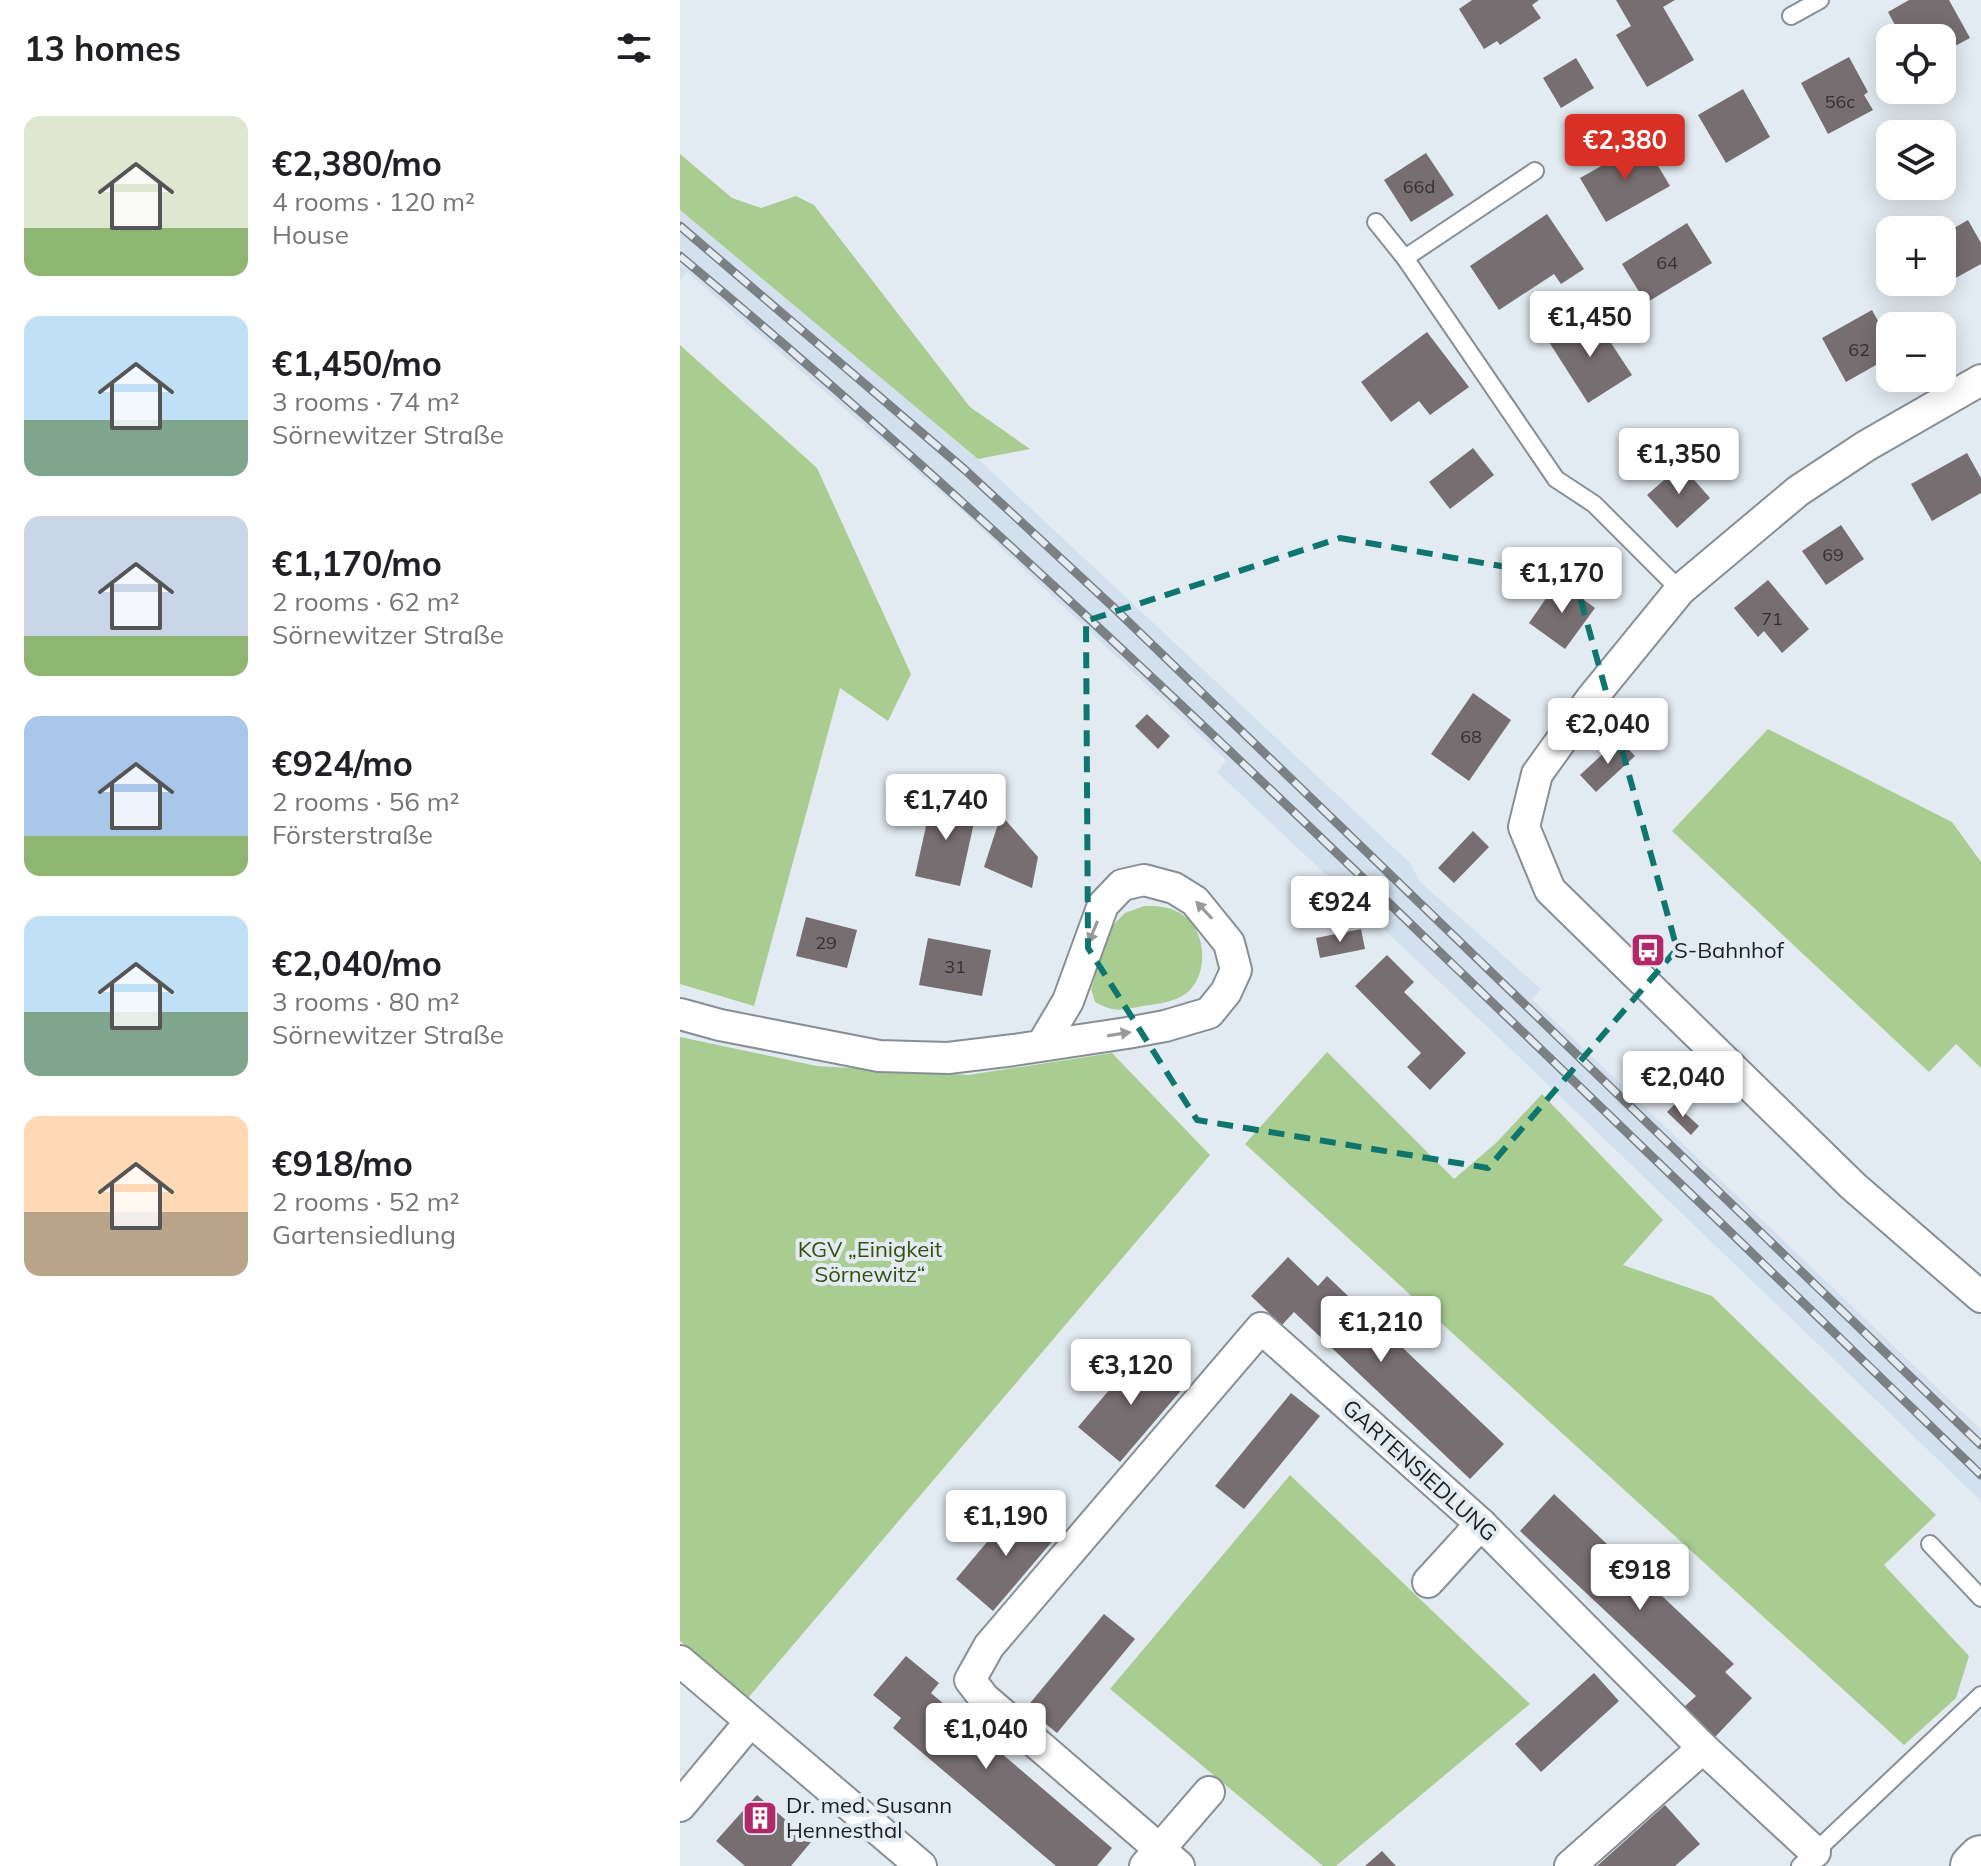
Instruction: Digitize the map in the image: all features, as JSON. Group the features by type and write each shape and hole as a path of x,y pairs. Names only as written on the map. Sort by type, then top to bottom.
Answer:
{"street":[{"path":"1981,380 1866,446 1798,491 1680,590 1591,699 1537,774 1524,827 1550,890 1853,1186 1981,1297"},
{"path":"680,1014 720,1025 879,1056 948,1058 1042,1045 1165,1026 1209,1013 1226,992 1236,970 1229,943 1195,901 1174,888 1144,880 1122,885 1103,905 1068,1001 1042,1045"},
{"name":"GARTENSIEDLUNG","path":"1209,1792 1161,1860 984,1698 970,1680 989,1646 1261,1328 1481,1524 1808,1859"},
{"path":"1428,1582 1481,1524"},
{"path":"680,1661 921,1866"},
{"path":"680,1806 750,1722"},
{"path":"1570,1866 1703,1748"},
{"path":"1973,1866 1981,1858"}],"lane":[{"path":"1791,16 1820,0"},
{"path":"1405,258 1535,171"},
{"path":"1376,222 1405,258 1556,479 1594,504 1680,590"},
{"path":"1930,1544 1981,1598"},
{"path":"1808,1859 1981,1695"}],"highlighted area":[{"path":"1340,538 1575,579 1677,949 1488,1168 1197,1120 1088,948 1086,621"}],"shaded area":[{"path":"680,210 978,459 1410,863 1420,882 1541,989 1532,999 1981,1430 1981,1501 1217,772 1226,760 961,510 687,272 680,280"}],"green space":[{"path":"680,154 732,198 761,208 796,196 814,205 970,407 1030,449 978,459 680,210"},
{"path":"680,345 817,468 911,674 888,721 840,688 754,1006 680,984"},
{"path":"1768,729 1952,822 1981,862 1981,1068 1956,1044 1929,1072 1672,831"},
{"path":"1144,906 1171,909 1188,919 1195,928 1202,949 1200,971 1190,990 1174,1000 1123,1009 1108,1008 1095,1002 1091,989 1110,928 1125,913"},
{"name":"KGV „Einigkeit Sörnewitz“","path":"680,1037 817,1066 968,1075 1112,1053 1210,1155 748,1698 680,1641"},
{"path":"1327,1052 1454,1179 1496,1143 1542,1094 1663,1220 1623,1265 1712,1296 1936,1515 1884,1565 1969,1656 1956,1698 1904,1745 1245,1144"},
{"path":"1290,1475 1530,1704 1336,1866 1323,1866 1110,1689"}],"building":[{"path":"1472,0 1539,0 1532,5 1541,18 1500,45 1497,41 1484,49 1459,9"},
{"path":"1616,0 1675,0 1663,7 1694,60 1647,87 1616,35 1631,26"},
{"path":"1909,0 1949,0 1970,38 1956,46 1956,24 1894,24 1888,12"},
{"path":"1849,57 1868,92 1864,95 1873,110 1828,134 1801,83"},
{"path":"1576,58 1594,88 1561,108 1543,78"},
{"path":"1743,89 1770,137 1726,163 1698,115"},
{"path":"1644,142 1670,186 1606,222 1580,178"},
{"path":"1426,153 1454,195 1411,222 1384,180"},
{"path":"1547,214 1584,269 1561,284 1554,274 1499,310 1470,266"},
{"path":"1968,220 1981,243 1981,264 1956,278 1956,227"},
{"path":"1687,223 1712,263 1646,303 1622,264"},
{"path":"1872,310 1876,317 1876,365 1846,382 1822,338"},
{"path":"1592,314 1632,375 1588,403 1549,342"},
{"path":"1427,332 1469,387 1430,415 1419,401 1391,422 1361,382"},
{"path":"1473,448 1494,475 1450,509 1429,482"},
{"path":"1967,453 1981,478 1981,493 1932,521 1911,484"},
{"path":"1681,465 1710,498 1677,528 1647,495"},
{"path":"1841,525 1864,559 1826,585 1802,551"},
{"path":"1768,580 1809,629 1782,653 1764,631 1758,637 1734,608"},
{"path":"1558,581 1595,608 1565,649 1529,623"},
{"path":"1473,693 1511,720 1469,781 1431,754"},
{"path":"1147,714 1170,736 1158,749 1135,726"},
{"path":"1619,739 1635,756 1596,792 1580,775"},
{"path":"932,799 977,809 960,886 915,876"},
{"path":"1001,815 1038,857 1032,888 984,867"},
{"path":"1473,831 1489,847 1454,883 1438,868"},
{"path":"806,917 857,930 847,968 796,956"},
{"path":"1361,929 1365,949 1320,958 1316,938"},
{"path":"928,938 991,950 982,996 919,985"},
{"path":"1387,955 1414,982 1404,992 1466,1053 1430,1090 1407,1067 1421,1053 1355,986"},
{"path":"1675,1104 1699,1126 1691,1135 1667,1112"},
{"path":"1288,1257 1318,1286 1327,1276 1504,1444 1470,1479 1294,1312 1282,1325 1251,1296"},
{"path":"1142,1351 1184,1387 1120,1462 1078,1427"},
{"path":"1291,1393 1320,1416 1244,1509 1215,1486"},
{"path":"1554,1494 1734,1664 1725,1672 1752,1698 1715,1737 1684,1707 1696,1696 1520,1531"},
{"path":"1018,1505 1056,1537 993,1611 956,1579"},
{"path":"1104,1614 1135,1639 1057,1733 1026,1708"},
{"path":"906,1656 939,1683 931,1693 1112,1848 1097,1866 1056,1866 893,1728 901,1718 873,1695"},
{"path":"1594,1673 1619,1701 1541,1772 1515,1744"},
{"name":"Dr. med. Susann Hennesthal","path":"757,1795 811,1842 791,1866 745,1866 716,1841"},
{"path":"1665,1805 1700,1844 1675,1866 1597,1866"},
{"path":"1382,1851 1396,1866 1365,1866"}],"railway":[{"path":"680,226 964,469 1112,606 1981,1445"},
{"path":"680,256 870,420 1148,674 1981,1475"}],"place":[{"name":"S-Bahnhof","path":"1648,950"},
{"name":"Dr. med. Susann Hennesthal","path":"760,1818"}]}
